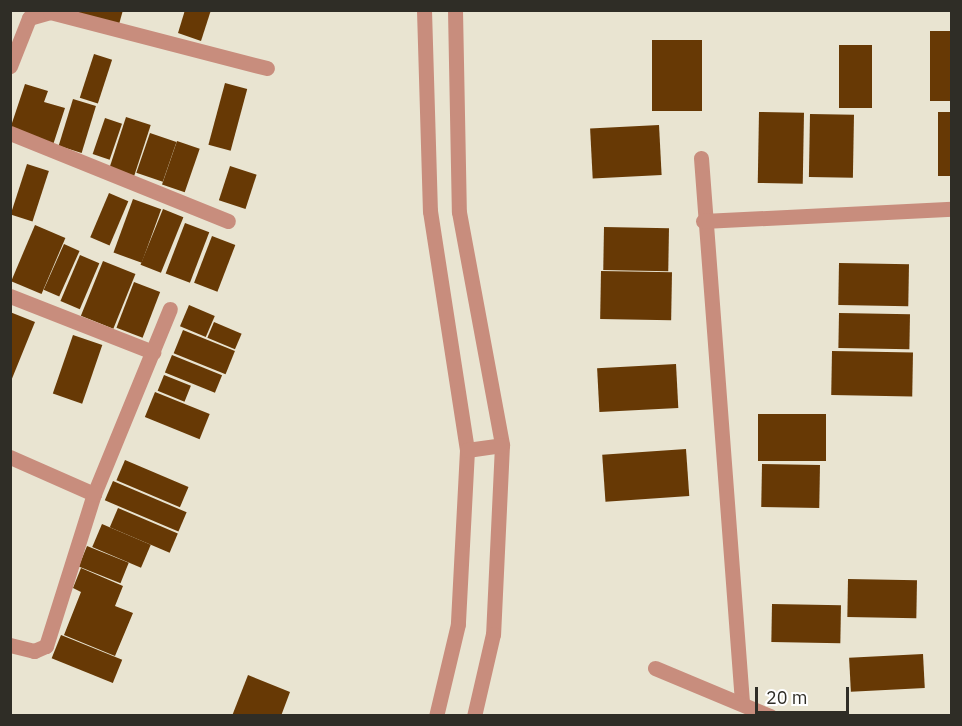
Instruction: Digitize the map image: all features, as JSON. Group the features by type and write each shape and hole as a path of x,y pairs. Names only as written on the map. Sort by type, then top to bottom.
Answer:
{"street":[{"path":"424,10 430,211 467,450 458,624 436,716"},
{"path":"455,10 459,212 502,445 492,634 474,716"},
{"path":"10,66 29,18 50,12 267,68"},
{"path":"10,134 228,221"},
{"path":"701,158 742,702"},
{"path":"704,221 951,209"},
{"path":"10,296 153,352"},
{"path":"10,645 34,651 46,646 94,494 170,309"},
{"path":"467,450 502,445"},
{"path":"10,458 94,494"},
{"path":"655,668 742,702 770,716"}],"building":[{"path":"65,10 123,10 118,28"},
{"path":"185,10 211,10 201,41 178,33"},
{"path":"930,31 952,31 952,101 930,101"},
{"path":"652,40 702,40 702,111 652,111"},
{"path":"839,45 872,45 872,108 839,108"},
{"path":"94,54 112,60 98,104 80,98"},
{"path":"225,83 247,89 231,151 208,145"},
{"path":"25,84 48,91 44,102 65,108 53,145 10,129"},
{"path":"73,99 96,106 82,153 59,146"},
{"path":"759,112 804,113 803,184 758,183"},
{"path":"938,112 952,112 952,176 938,176"},
{"path":"810,114 854,115 853,178 809,177"},
{"path":"126,117 151,125 134,177 109,169"},
{"path":"105,118 122,124 110,160 93,154"},
{"path":"659,125 662,175 593,179 590,129"},
{"path":"150,133 176,142 163,182 136,173"},
{"path":"177,141 200,149 185,192 162,184"},
{"path":"27,164 49,171 32,222 11,214"},
{"path":"230,166 257,175 246,209 219,200"},
{"path":"109,193 128,201 110,245 90,237"},
{"path":"133,199 161,209 142,263 114,253"},
{"path":"163,209 183,217 161,273 141,265"},
{"path":"185,223 209,232 190,283 166,273"},
{"path":"35,225 65,238 42,294 11,281"},
{"path":"604,227 669,228 668,271 603,270"},
{"path":"212,236 235,245 217,292 194,283"},
{"path":"64,244 80,251 59,297 44,290"},
{"path":"80,255 99,263 80,309 60,301"},
{"path":"103,261 135,274 113,329 81,316"},
{"path":"839,263 909,264 908,306 838,305"},
{"path":"601,271 672,272 671,320 600,319"},
{"path":"134,282 160,292 143,338 116,328"},
{"path":"189,305 215,316 206,337 180,326"},
{"path":"10,312 35,322 11,381 10,381"},
{"path":"839,313 910,314 909,349 838,348"},
{"path":"214,322 242,334 235,349 207,338"},
{"path":"183,330 235,351 226,374 174,353"},
{"path":"73,335 102,345 82,404 53,394"},
{"path":"832,351 913,352 912,396 831,395"},
{"path":"172,355 222,375 215,393 165,373"},
{"path":"676,364 678,408 599,412 597,368"},
{"path":"164,375 191,386 185,402 158,391"},
{"path":"155,392 210,414 200,439 145,417"},
{"path":"758,414 826,414 826,461 758,461"},
{"path":"686,449 689,496 605,502 602,455"},
{"path":"125,460 189,487 180,507 116,480"},
{"path":"762,464 820,465 819,508 761,507"},
{"path":"113,481 187,512 178,532 105,500"},
{"path":"118,508 178,533 170,553 110,527"},
{"path":"102,524 151,545 141,568 92,547"},
{"path":"87,546 129,563 120,583 79,566"},
{"path":"81,568 123,586 115,606 133,613 115,656 64,635 81,592 73,588"},
{"path":"848,579 917,580 916,618 847,617"},
{"path":"772,604 841,605 840,643 771,642"},
{"path":"61,635 122,660 113,683 52,658"},
{"path":"923,654 925,688 851,692 849,658"},
{"path":"248,675 290,692 281,716 232,716"}]}
